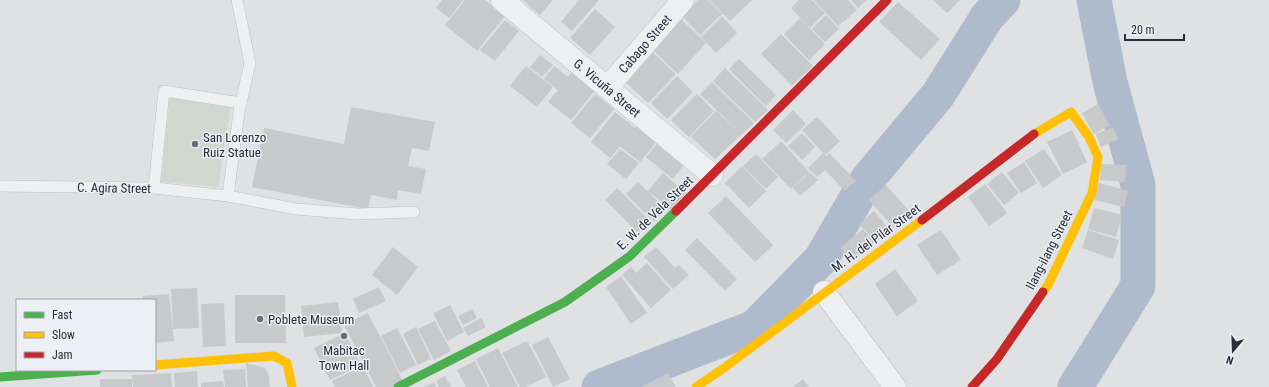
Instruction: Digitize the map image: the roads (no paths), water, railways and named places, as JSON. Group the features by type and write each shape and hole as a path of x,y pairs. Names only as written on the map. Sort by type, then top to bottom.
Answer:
{"street":[{"name":"G. Vicuña Street","path":"502,0 712,175"},
{"name":"Cabago Street","path":"607,88 683,0"},
{"name":"E. W. de Vela Street","path":"398,387 565,302 630,256 887,0"},
{"name":"M. H. del Pilar Street","path":"696,387 724,368 933,212 1038,131 1071,112"},
{"name":"Ilang-ilang Street","path":"972,387 997,359 1048,286 1092,193 1098,157 1089,137 1071,112"},
{"path":"824,292 895,387"},
{"path":"156,365 274,356 287,363 292,387"},
{"path":"0,377 83,371"}],"lane":[{"path":"228,196 241,103 250,63 237,0"},
{"path":"154,188 164,91 241,103"},
{"name":"C. Agira Street","path":"0,186 154,188 228,196 296,209 358,214 414,212"}],"waterway":[{"path":"599,387 755,327 821,259 867,180 938,95 987,17 1003,0"},
{"path":"1075,387 1138,286 1138,185 1110,82 1094,0"}],"place":[{"name":"San Lorenzo Ruiz Statue","path":"195,144"},
{"name":"Poblete Museum","path":"260,319"},
{"name":"Mabitac Town Hall","path":"344,336"}]}
